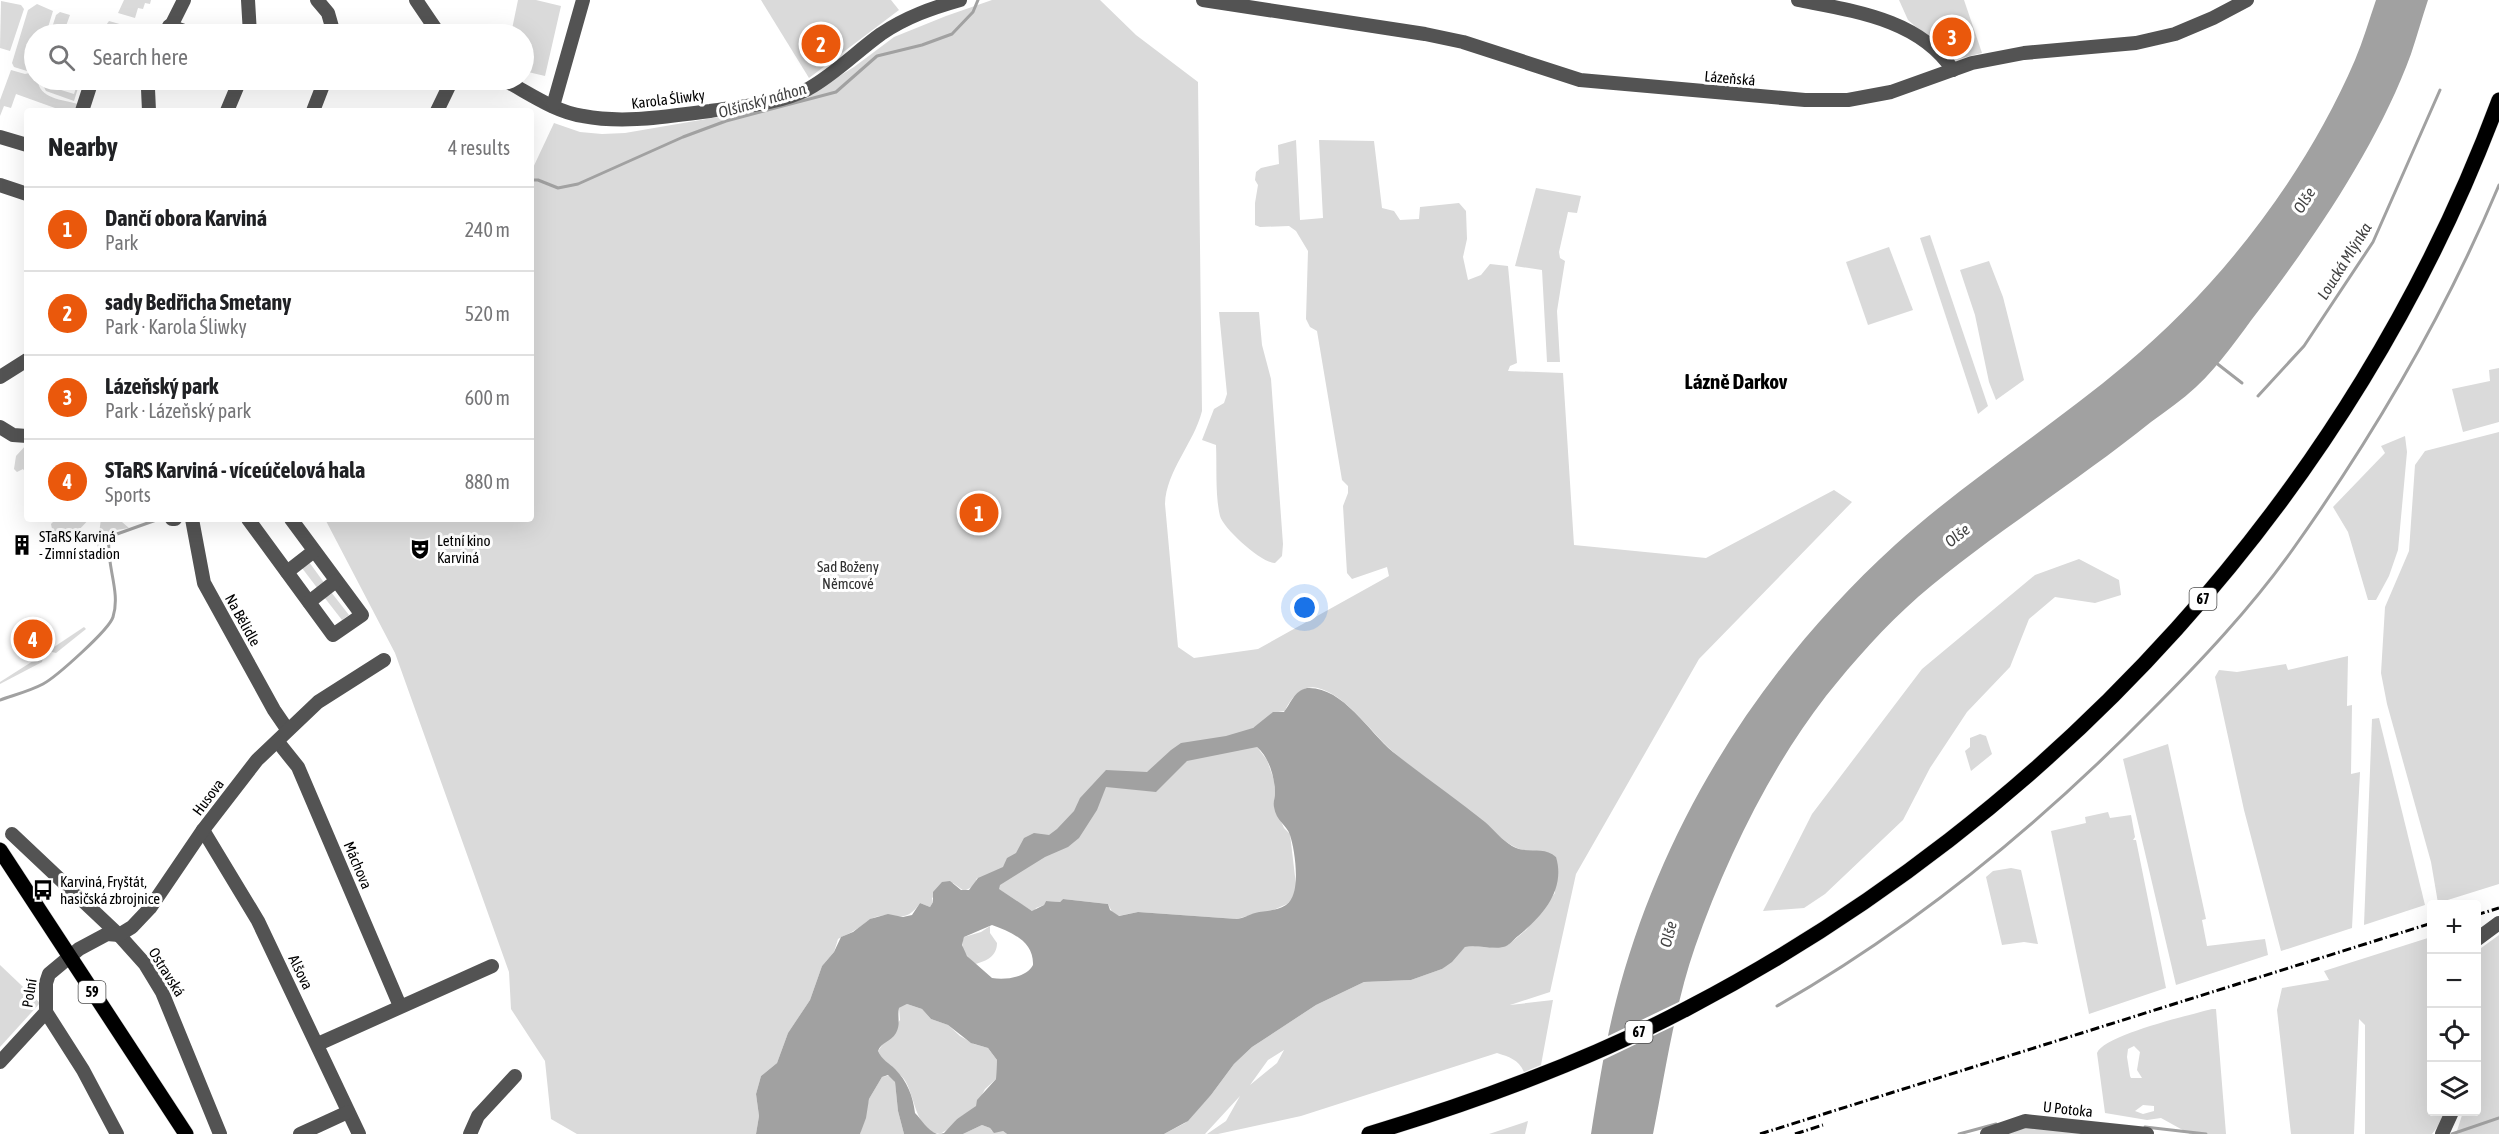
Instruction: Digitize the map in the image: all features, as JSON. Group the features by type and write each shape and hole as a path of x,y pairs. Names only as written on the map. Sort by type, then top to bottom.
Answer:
{"main road":[{"name":"67","path":"1369,1134 1518,1084 1639,1032 1756,971 1884,890 1993,807 2084,726 2184,621 2319,447 2367,373 2395,324 2442,233 2499,100"},
{"name":"59","path":"0,850 186,1134"}],"street":[{"path":"171,24 184,0"},
{"path":"248,0 249,24"},
{"path":"317,0 328,13 331,24"},
{"path":"416,0 432,24"},
{"path":"553,106 583,0"},
{"name":"Karola Śliwky","path":"523,90 553,106 581,116 624,120 735,107 785,98 806,90 826,78 881,34 911,16 960,0"},
{"name":"Lázeňská","path":"1203,0 1425,34 1463,42 1580,80 1804,100 1848,100 1891,92 1972,63 2024,53 2136,43 2175,34 2247,0"},
{"path":"1798,0 1862,13 1914,32 1947,60 1953,70"},
{"path":"83,108 89,90"},
{"path":"148,90 149,108"},
{"path":"228,108 236,90"},
{"path":"314,108 321,90"},
{"path":"438,108 447,90"},
{"path":"0,137 24,144"},
{"path":"0,185 24,193"},
{"path":"0,378 24,362"},
{"path":"0,427 13,435 24,436"},
{"name":"Na Bělidle","path":"193,522 204,584 274,710 288,729"},
{"path":"250,522 333,635 362,615 293,522"},
{"path":"287,572 314,550"},
{"path":"309,602 336,581"},
{"name":"Husova","path":"69,957 107,934 119,935 132,927 150,908 203,830 257,760 318,702 384,660"},
{"name":"Máchova","path":"278,742 298,767 400,1006"},
{"name":"Alšova","path":"203,830 258,921 359,1134"},
{"name":"Ostravská","path":"12,834 119,935 145,964 162,992 220,1134"},
{"path":"2481,936 2499,923"},
{"name":"Polní","path":"0,1062 46,1012 46,982 49,974 69,957"},
{"path":"318,1044 492,966"},
{"path":"46,1012 83,1070 117,1134"},
{"path":"470,1134 478,1116 514,1076"},
{"path":"300,1134 348,1112"},
{"path":"2442,1134 2450,1116"},
{"name":"U Potoka","path":"1987,1134 2025,1121 2147,1134"}],"green space":[{"path":"124,0 151,0 150,4 145,3 143,9 138,8 135,18 118,13"},
{"path":"518,0 536,0 561,6 545,76 534,73 534,24 513,24"},
{"path":"761,0 891,0 899,10 809,78"},
{"name":"Sad Boženy Němcové","path":"992,0 1100,0 1136,35 1198,82 1202,411 1170,480 1165,504 1178,647 1194,658 1258,649 1389,576 1387,567 1352,579 1347,573 1343,506 1348,486 1342,480 1317,331 1310,327 1306,319 1308,251 1296,231 1289,226 1260,227 1255,225 1258,185 1255,180 1256,172 1261,168 1279,164 1278,145 1296,140 1300,220 1323,218 1319,140 1374,141 1382,208 1394,211 1400,220 1419,219 1420,207 1459,203 1466,211 1467,239 1463,257 1468,280 1481,275 1490,264 1508,266 1517,363 1510,366 1508,371 1563,373 1574,545 1706,558 1834,490 1852,502 1699,659 1576,874 1550,992 1510,1005 1553,1000 1541,1065 1524,1072 1516,1061 1497,1053 1301,1116 1218,1134 1207,1134 1226,1121 1240,1096 1205,1134 1164,1134 1185,1123 1211,1095 1234,1064 1252,1047 1316,1005 1364,982 1411,980 1442,969 1465,947 1492,948 1508,945 1526,930 1555,893 1556,857 1544,852 1518,849 1509,843 1402,759 1338,698 1312,687 1297,694 1285,711 1278,712 1253,728 1257,747 1267,760 1274,780 1274,806 1284,828 1290,834 1296,885 1293,898 1287,904 1269,912 1237,919 1138,912 1118,916 1112,912 1108,904 1063,899 1060,902 1046,901 1034,912 977,878 974,886 964,891 953,883 932,898 933,902 930,907 920,903 909,914 903,916 879,916 838,939 834,952 822,966 810,1000 788,1033 777,1063 761,1076 756,1094 759,1116 756,1134 577,1134 551,1119 545,1061 511,1009 509,972 395,653 327,522 534,522 534,166 554,123 580,132 625,133 718,117 805,97 854,67 894,37","holes":["1284,1050 1277,1063 1250,1085 1268,1060"]},
{"path":"1899,0 1964,0 1982,53 1954,60 1908,20"},
{"path":"1,1 21,5 24,9 10,51 0,48"},
{"path":"37,4 53,11 49,24 24,24 24,70 14,67 12,63 28,10"},
{"path":"60,12 70,15 67,24 53,24 56,15"},
{"path":"11,70 24,74 24,90 41,90 52,97 78,104 76,108 55,108 16,94 11,108 4,106 0,116 0,100"},
{"path":"61,90 74,94 77,90 74,101 46,91"},
{"path":"1536,188 1581,196 1577,213 1568,212 1559,252 1560,258 1565,261 1557,311 1560,362 1547,362 1542,270 1515,266"},
{"path":"1930,235 1988,406 1978,414 1920,238"},
{"path":"1889,247 1913,310 1868,325 1846,262"},
{"path":"1989,261 2003,297 2024,380 1996,400 1989,382 1975,315 1960,270"},
{"path":"1219,312 1259,312 1262,345 1271,379 1283,544 1282,556 1275,563 1252,551 1235,536 1220,516 1217,499 1216,445 1202,440 1214,409 1224,403 1227,394"},
{"path":"2499,368 2499,422 2463,432 2452,389 2490,381 2489,370"},
{"path":"2499,432 2499,884 2448,900 2437,900 2431,862 2387,704 2381,673 2385,607 2409,551 2415,465 2425,451"},
{"path":"2405,436 2407,452 2398,550 2389,576 2376,600 2368,600 2348,532 2333,507 2385,453 2381,446"},
{"path":"24,447 24,470 17,472 14,469 16,456"},
{"path":"53,522 86,522 67,536 57,533 52,529"},
{"path":"101,522 122,522 129,528 110,531 97,548"},
{"path":"2079,559 2119,580 2121,595 2095,603 2055,597 2029,619 2010,667 1967,712 1930,768 1903,820 1825,894 1804,908 1763,911 1812,814 1922,669 2035,575"},
{"path":"309,562 325,584 318,589 302,568"},
{"path":"331,592 349,615 342,620 324,597"},
{"path":"84,627 86,629 56,653 48,651"},
{"path":"44,654 42,662 0,684 0,682"},
{"path":"2348,656 2347,706 2352,705 2351,774 2360,772 2352,928 2281,951 2244,810 2215,677 2219,670 2237,672 2286,664 2288,670"},
{"path":"2379,718 2425,905 2364,925 2372,719"},
{"path":"1980,734 1986,736 1992,754 1971,771 1965,751 1970,747 1970,738"},
{"path":"2168,744 2206,919 2202,920 2207,946 2265,939 2268,955 2176,985 2123,759"},
{"path":"2108,812 2110,818 2131,815 2135,837 2133,840 2136,840 2166,988 2089,1014 2051,831 2086,823 2085,817"},
{"path":"2011,868 2021,870 2038,944 2024,942 2002,945 1986,877 1993,871"},
{"path":"990,926 990,933 997,943 997,948 993,955 975,964 963,949 964,937 981,932"},
{"path":"2499,935 2499,1134 2456,1134 2462,1116 2481,1116 2481,948"},
{"path":"2427,938 2427,1116 2444,1116 2432,1134 2365,1134 2365,1025 2359,1019 2354,1134 2291,1134 2277,1010 2282,988 2329,980 2324,971"},
{"path":"0,965 40,1003 0,1047"},
{"path":"907,1004 922,1009 931,1019 948,1025 960,1036 974,1044 988,1048 997,1060 996,1079 985,1089 975,1108 957,1119 950,1128 940,1134 925,1127 904,1079 878,1051 900,1020 899,1008"},
{"path":"2216,1009 2226,1134 2190,1134 2161,1118 2147,1120 2105,1113 2097,1053 2103,1046 2131,1033","holes":["2134,1046 2140,1052 2137,1070 2142,1078 2131,1078 2130,1076 2128,1049","2143,1105 2154,1106 2154,1111 2143,1114 2135,1111"]},
{"path":"891,1075 895,1082 898,1111 904,1134 860,1134 869,1099 882,1077"},
{"path":"1528,1121 1525,1134 1489,1134"},
{"path":"2025,1121 2147,1134 1987,1134"},
{"path":"982,1125 992,1131 1003,1131 1007,1134 963,1134"}],"water":[{"name":"Olše","path":"2376,0 2428,0 2411,54 2382,121 2324,220 2229,350 2196,387 1918,597 1870,644 1826,696 1768,784 1735,849 1707,914 1682,992 1653,1134 1591,1134 1605,1050 1616,1001 1635,936 1660,873 1689,812 1722,753 1760,696 1801,643 1846,592 1895,545 1951,498 2068,411 2125,365 2160,334 2227,264 2286,186 2335,103 2355,60"},
{"path":"1320,689 1343,702 1393,752 1485,822 1512,846 1523,850 1546,851 1556,857 1558,881 1550,902 1511,943 1498,948 1465,947 1452,962 1442,969 1411,980 1364,982 1316,1005 1252,1047 1234,1064 1188,1121 1164,1134 1007,1134 1003,1131 994,1133 990,1128 982,1125 963,1134 940,1134 976,1106 977,1100 996,1079 997,1060 988,1048 971,1043 948,1025 931,1019 922,1009 907,1004 899,1008 896,1033 878,1051 906,1084 915,1113 927,1127 937,1134 904,1134 898,1111 895,1082 888,1075 882,1077 869,1099 866,1118 860,1134 756,1134 759,1116 756,1094 761,1076 777,1063 788,1033 810,1000 822,966 834,952 841,937 853,932 870,919 888,914 903,917 912,915 920,903 930,907 933,902 933,892 942,882 950,881 961,890 969,890 978,878 1003,867 1007,858 1016,853 1024,838 1034,833 1049,835 1057,829 1074,811 1080,798 1106,770 1147,772 1181,743 1226,736 1253,728 1273,712 1284,712 1296,695 1303,690","holes":["1257,747 1265,756 1270,768 1275,787 1275,812 1289,831 1294,851 1296,882 1291,900 1286,905 1237,919 1138,912 1119,916 1110,910 1108,904 1063,899 1060,902 1046,901 1044,905 1032,911 999,889 1000,885 1045,857 1068,847 1079,838 1097,810 1106,787 1156,792 1187,761","992,925 1014,934 1030,950 1033,965 1025,973 1003,979 992,978 967,956 962,945 964,937"]}],"pier":[{"path":"1685,999 1678,1024 1601,1061 1606,1037"}],"waterway":[{"name":"Olšinský náhon","path":"534,180 558,188 578,184 683,137 726,121 836,92 877,56 922,45 952,34 973,12 978,0"},
{"name":"Loucká Mlýnka","path":"2258,396 2304,346 2373,242 2440,90"},
{"path":"1777,1006 1878,943 2019,835 2107,755 2224,634 2293,549 2380,418 2431,327 2499,185"},
{"name":"Loucká Mlýnka","path":"2215,362 2242,383"},
{"name":"Olšinský náhon","path":"0,700 33,689 50,680 102,632 113,617 115,608 109,539 151,522"},
{"path":"2452,1134 2499,1118"},
{"path":"1959,1134 1996,1124"},
{"path":"2145,1127 2206,1134"}],"railway":[{"path":"2481,913 2499,908"},
{"path":"1760,1134 2427,925"},
{"path":"1795,1134 1823,1125"}],"place":[{"name":"Lázeňský park","path":"1952,37"},
{"name":"sady Bedřicha Smetany","path":"821,44"},
{"name":"Dančí obora Karviná","path":"979,513"},
{"name":"STaRS Karviná - Zimní stadion","path":"22,545"},
{"name":"Letní kino Karviná","path":"420,549"},
{"name":"STaRS Karviná - víceúčelová hala","path":"33,639"},
{"name":"Karviná, Fryštát, hasičská zbrojnice","path":"43,890"}],"district":[{"name":"Lázně Darkov","path":"1736,381"}]}
